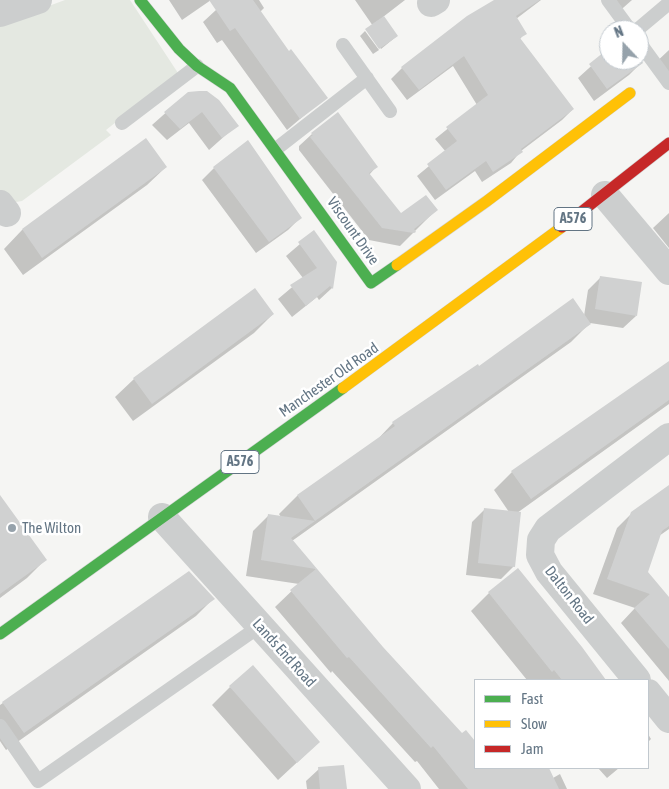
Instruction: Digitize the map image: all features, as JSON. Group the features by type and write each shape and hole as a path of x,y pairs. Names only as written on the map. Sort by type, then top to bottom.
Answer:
{"main road":[{"name":"Viscount Drive","path":"140,0 179,49 197,66 230,88 276,149 371,283 487,201 630,92"},
{"name":"Manchester Old Road","path":"0,634 394,352 606,195 669,143"}],"street":[{"path":"0,14 38,0"},
{"path":"606,195 669,271"},
{"name":"Dalton Road","path":"636,679 549,572 540,555 541,540 548,529 669,437"},
{"name":"Lands End Road","path":"162,517 407,789"},
{"path":"649,694 669,719"}],"lane":[{"path":"608,0 623,20"},
{"path":"649,20 669,3"},
{"path":"343,45 390,111"},
{"path":"649,56 669,83"},
{"path":"122,123 197,66"},
{"path":"276,149 367,78"},
{"path":"0,726 38,781 260,626"}],"shaded area":[{"path":"65,0 130,0 178,73 106,130 111,135 22,201 10,203 0,195 0,24"}],"building":[{"path":"209,0 253,0 289,51 291,49 328,98 300,119 235,28 230,31"},
{"path":"494,0 540,0 516,16 527,34 520,38 574,109 521,149 523,152 493,172 486,161 446,190 427,164 457,141 446,127 488,95 464,56 419,90 401,67 467,16"},
{"path":"384,16 398,36 379,49 365,29"},
{"path":"599,56 599,70 633,70 607,89 589,64"},
{"path":"207,91 219,100 239,126 222,138 202,112 180,129 164,112 188,92"},
{"path":"338,112 378,167 369,173 401,213 426,195 438,210 414,229 416,232 382,228 310,137 313,135 311,133"},
{"path":"146,138 167,167 42,258 22,229"},
{"path":"248,140 302,218 269,242 213,167"},
{"path":"314,230 337,262 333,289 330,286 306,306 290,285 317,268 298,242"},
{"path":"600,276 642,282 637,316 595,309"},
{"path":"255,288 274,314 152,404 133,378"},
{"path":"573,298 591,324 315,521 297,495 395,426 392,422 478,364 479,366"},
{"path":"669,361 669,400 531,499 511,471"},
{"path":"669,485 669,526 662,531 648,572 669,597 669,649 634,608 650,594 607,579 631,512"},
{"name":"The Wilton","path":"0,495 47,560 0,594"},
{"path":"484,508 521,512 515,567 478,563"},
{"path":"268,514 315,521 291,538 383,647 462,733 466,730 474,740 474,769 549,769 559,789 468,789 433,746 431,748 349,657 347,658 290,590 316,569 261,560"},
{"path":"518,568 605,679 561,679 554,670 552,672 488,592"},
{"path":"189,571 215,599 24,733 2,702"},
{"path":"253,665 320,742 297,763 229,686"},
{"path":"344,765 347,789 320,789 318,767"}],"traffic: fast":[{"path":"140,0 179,49 197,66 230,88 371,283 397,265"},
{"path":"0,634 343,388"}],"traffic: slow":[{"path":"397,265 487,201 630,93"},
{"path":"343,388 562,227"}],"traffic: jam":[{"path":"562,227 669,143"}],"place":[{"name":"The Wilton","path":"12,528"}]}
